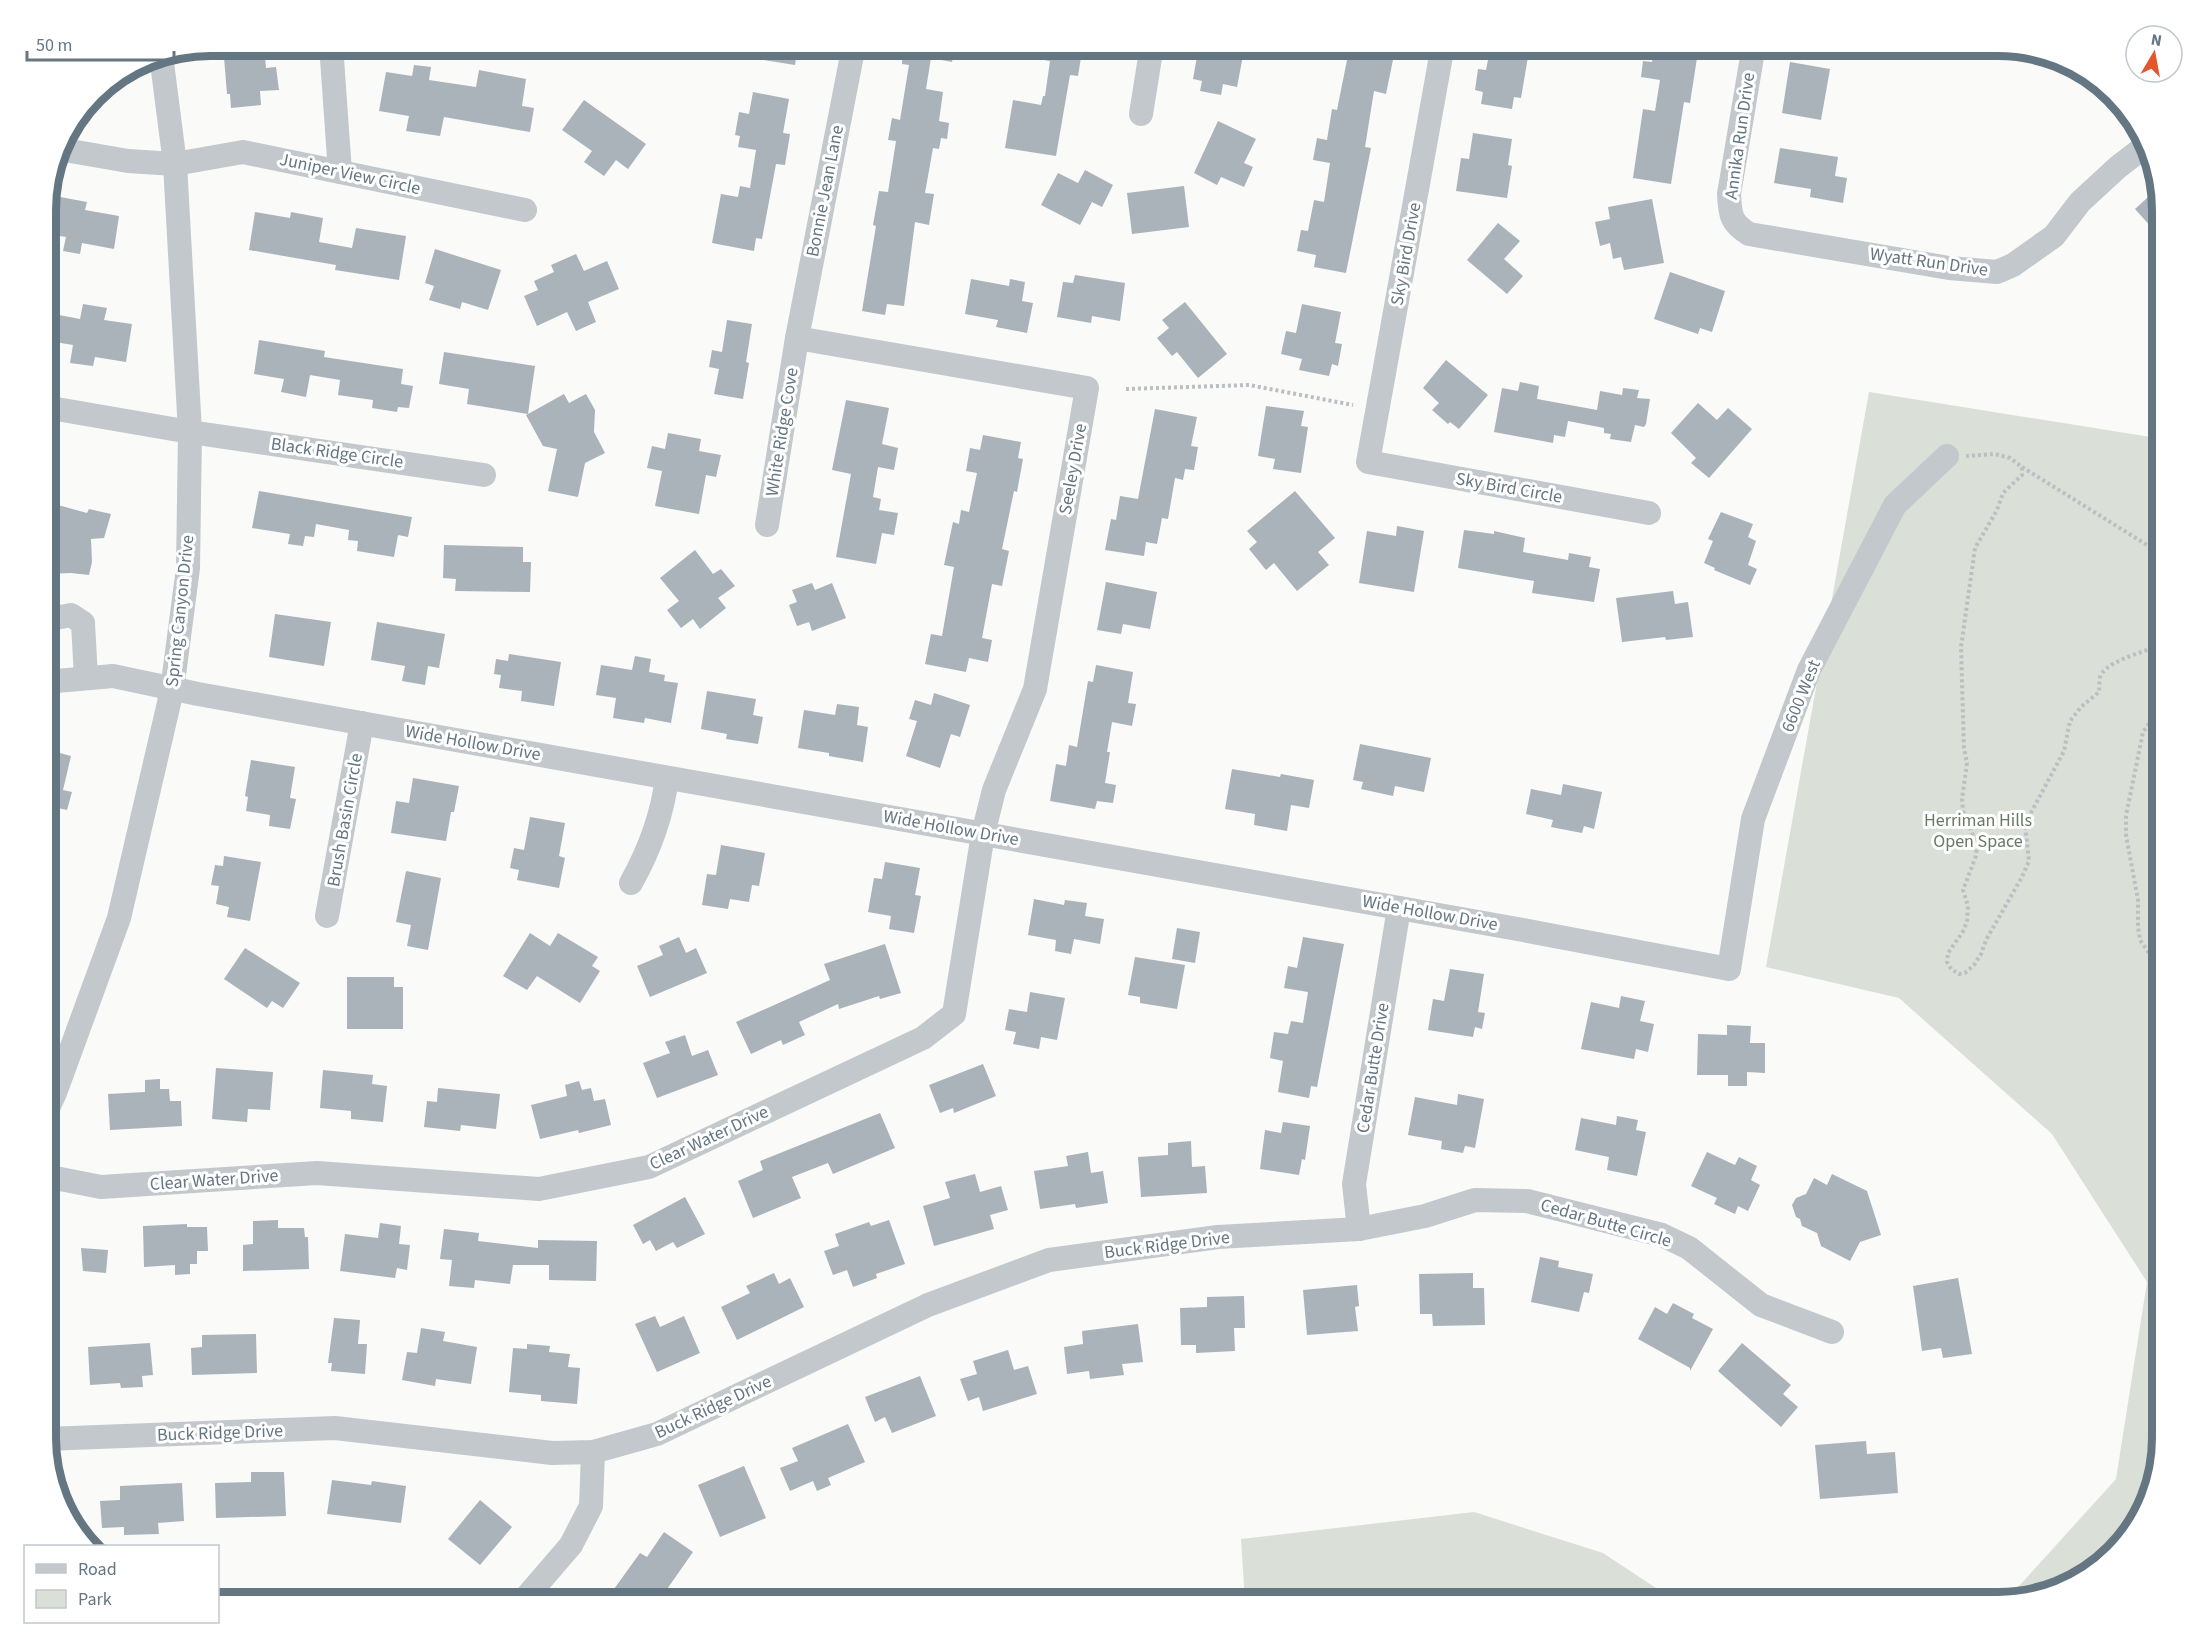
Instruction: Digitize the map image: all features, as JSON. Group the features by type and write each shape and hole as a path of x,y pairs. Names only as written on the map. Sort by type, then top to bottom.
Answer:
{"street":[{"path":"332,56 340,172"},
{"name":"Bonnie Jean Lane","path":"797,338 852,56"},
{"path":"1141,114 1150,56"},
{"name":"Sky Bird Drive","path":"1368,462 1441,56"},
{"name":"Annika Run Drive","path":"1737,226 1730,211 1729,194 1752,56"},
{"name":"Spring Canyon Drive","path":"56,1090 119,918 172,690 188,568 190,432 175,164 162,63"},
{"name":"Juniper View Circle","path":"67,150 128,161 175,164 243,152 525,210"},
{"name":"Wyatt Run Drive","path":"1737,226 1749,234 1949,268 1997,272 2013,265 2054,236 2080,202 2141,150"},
{"name":"White Ridge Cove","path":"767,525 797,338"},
{"name":"Seeley Drive","path":"797,338 1087,388 1035,689 994,790 983,834"},
{"name":"Black Ridge Circle","path":"56,409 190,432 484,475"},
{"name":"6600 West","path":"1729,969 1753,819 1809,670 1895,504 1947,456"},
{"name":"Sky Bird Circle","path":"1368,462 1649,513"},
{"path":"56,618 71,615 83,623 86,678"},
{"name":"Wide Hollow Drive","path":"56,681 112,676 172,690 1399,908 1729,969"},
{"name":"Brush Basin Circle","path":"327,916 362,723"},
{"path":"631,883 648,854 664,804 668,778"},
{"name":"Clear Water Drive","path":"56,1178 101,1187 317,1173 539,1188 649,1167 923,1038 954,1014 983,834"},
{"name":"Cedar Butte Drive","path":"1359,1229 1354,1184 1399,908"},
{"name":"Cedar Butte Circle","path":"1359,1229 1425,1216 1475,1200 1527,1201 1662,1236 1689,1248 1761,1305 1832,1332"},
{"name":"Buck Ridge Drive","path":"56,1439 334,1428 552,1453 593,1452 657,1434 928,1305 1049,1260 1218,1237 1359,1229"},
{"path":"531,1592 571,1545 591,1506 593,1452"}],"path":[{"path":"1126,388 1249,385 1353,405"},
{"path":"1947,456 1995,454 2010,458 2152,548"},
{"path":"2022,467 2022,475 2003,493 1997,510 1975,548 1960,647 1964,748 1967,763 1962,799 1963,811 1977,845 1976,856 1963,890 1968,906 1967,920 1964,930 1948,953 1947,962 1951,969 1959,974 1965,973 1974,965 2022,877 2029,861 2025,824 2064,751 2070,722 2081,707 2098,692 2099,678 2103,672 2127,658 2152,648"},
{"path":"2152,720 2143,732 2126,816 2126,835 2138,900 2140,940 2151,956 2152,963"}],"green space":[{"name":"Herriman Hills Open Space","path":"1869,392 2152,437 2151,1458 2150,1468 2137,1506 2121,1531 2100,1553 2067,1576 2029,1589 2011,1591 2020,1585 2116,1479 2147,1282 2052,1134 1899,998 1766,967"},
{"path":"1474,1512 1603,1553 1662,1592 1244,1592 1241,1539"}],"building":[{"path":"224,56 265,56 266,68 276,67 279,90 260,91 261,105 231,108 230,94 227,94"},
{"path":"739,56 796,56 795,65"},
{"path":"902,56 953,56 952,62 931,58 926,89 943,92 939,121 949,123 947,139 941,138 939,149 933,148 925,193 934,194 929,225 915,222 904,306 887,304 885,315 862,311 876,226 873,225 879,191 888,192 896,141 888,140 892,118 900,120 909,65 902,64"},
{"path":"1038,56 1081,56 1078,76 1070,75 1056,156 1005,148 1013,100 1041,105 1043,96 1045,96 1050,61 1038,59"},
{"path":"1197,56 1243,56 1237,87 1223,84 1221,95 1200,91 1202,81 1193,79"},
{"path":"1348,56 1394,56 1386,94 1374,91 1365,147 1371,148 1346,273 1314,267 1316,255 1297,251 1301,230 1308,231 1314,200 1324,202 1330,163 1313,160 1317,138 1327,140 1332,109 1337,110"},
{"path":"1489,56 1528,56 1521,98 1514,97 1512,109 1481,104 1483,92 1475,90 1478,69 1486,70"},
{"path":"1653,56 1697,56 1690,103 1684,102 1671,184 1633,178 1643,109 1655,111 1660,80 1641,77 1643,61 1652,62"},
{"path":"1790,62 1830,69 1821,120 1782,113"},
{"path":"414,65 431,67 429,80 476,87 479,70 526,79 522,106 534,108 530,132 444,117 440,136 406,131 409,116 379,111 386,72 412,76"},
{"path":"753,92 789,99 783,133 790,134 785,165 776,164 762,239 756,238 754,251 712,243 721,194 738,197 740,186 750,188 756,150 738,147 740,136 735,135 739,112 749,114"},
{"path":"584,100 646,144 628,169 616,160 604,176 584,162 592,151 562,130"},
{"path":"1218,121 1256,139 1244,163 1253,167 1244,187 1221,177 1217,185 1194,173"},
{"path":"1473,133 1512,139 1508,165 1512,166 1507,198 1456,191 1461,158 1469,159"},
{"path":"1780,148 1838,157 1835,176 1847,178 1843,203 1810,197 1811,189 1774,183"},
{"path":"1085,170 1113,185 1102,207 1092,202 1080,225 1041,205 1058,173 1078,183"},
{"path":"1184,186 1189,227 1132,234 1127,193"},
{"path":"2151,194 2152,228 2135,209"},
{"path":"56,196 87,202 85,210 119,216 114,249 82,243 80,254 63,251 66,237 56,235"},
{"path":"1652,199 1664,263 1624,270 1621,257 1613,259 1610,243 1600,246 1595,222 1610,219 1608,207"},
{"path":"255,212 290,218 291,212 323,218 319,242 352,248 356,228 406,236 399,280 335,270 336,265 249,250"},
{"path":"1498,223 1520,241 1504,259 1523,276 1507,294 1467,260"},
{"path":"435,249 501,270 488,310 462,302 460,309 429,300 434,286 425,283"},
{"path":"576,254 584,271 607,261 619,289 588,302 596,322 576,331 567,312 537,326 524,296 538,290 534,281 554,272 551,265"},
{"path":"1670,272 1725,291 1712,332 1700,328 1698,334 1654,319"},
{"path":"1075,275 1125,283 1120,321 1092,316 1091,323 1057,317 1063,282 1073,283"},
{"path":"971,279 1009,286 1010,279 1025,282 1022,301 1033,303 1027,333 996,327 998,320 965,314"},
{"path":"1185,302 1227,354 1198,378 1177,352 1172,356 1157,338 1169,328 1162,320"},
{"path":"83,304 107,308 104,320 132,324 126,362 95,357 93,366 70,363 73,345 56,342 59,315 80,319"},
{"path":"1302,304 1341,312 1335,343 1342,344 1338,366 1332,364 1329,376 1299,370 1302,359 1281,354 1286,331 1296,333"},
{"path":"727,320 752,324 743,399 714,394 719,369 709,367 712,350 722,352"},
{"path":"259,340 325,351 324,357 403,369 401,384 413,386 409,408 398,407 397,412 372,408 373,400 338,395 340,380 310,375 306,397 281,392 284,379 254,374"},
{"path":"444,352 535,366 528,414 467,404 469,389 439,384"},
{"path":"1446,360 1488,395 1459,429 1450,422 1448,424 1432,410 1439,403 1423,388"},
{"path":"1520,382 1539,386 1537,399 1597,410 1600,391 1622,395 1623,388 1639,390 1637,398 1650,399 1646,424 1644,427 1635,425 1631,442 1610,439 1611,434 1604,433 1604,428 1568,421 1565,437 1554,435 1553,443 1494,432 1502,388 1518,391"},
{"path":"564,394 569,403 586,394 595,410 594,432 605,453 585,463 578,497 548,491 557,449 543,446 526,415"},
{"path":"846,400 889,408 882,444 898,448 894,470 878,467 873,497 881,499 879,510 898,513 894,535 882,533 876,564 836,557 851,474 832,470"},
{"path":"1698,403 1717,420 1728,408 1752,429 1709,478 1691,463 1696,458 1671,433"},
{"path":"1266,406 1304,411 1301,426 1308,427 1301,473 1273,469 1275,459 1258,456"},
{"path":"1155,409 1197,417 1191,446 1198,447 1194,470 1185,469 1183,480 1175,478 1168,519 1162,518 1157,544 1146,542 1144,556 1105,550 1111,519 1116,520 1120,496 1138,499"},
{"path":"668,433 701,439 699,451 721,455 716,477 706,475 699,514 655,506 662,471 647,468 652,446 665,449"},
{"path":"983,435 1021,442 1018,458 1023,459 1002,549 1009,551 1002,586 992,584 982,638 992,640 988,662 969,658 966,672 925,664 931,634 942,636 954,567 944,565 953,522 959,524 961,510 969,512 977,473 966,471 970,448 980,450"},
{"path":"259,491 412,517 408,537 398,535 394,557 357,551 358,541 348,540 349,530 316,524 314,537 305,536 303,546 288,544 290,534 252,528"},
{"path":"1295,491 1335,538 1318,552 1329,565 1297,591 1274,563 1266,570 1249,549 1257,542 1247,531"},
{"path":"56,505 87,513 89,509 111,514 104,538 91,539 92,562 89,575 56,574"},
{"path":"1721,512 1753,524 1748,537 1756,541 1748,565 1757,569 1750,585 1714,570 1715,568 1704,563 1713,541 1708,539"},
{"path":"1397,526 1424,531 1414,592 1359,583 1367,531 1396,536"},
{"path":"1464,530 1494,534 1494,531 1525,538 1523,552 1568,560 1569,553 1591,557 1589,567 1600,569 1594,602 1532,593 1534,581 1458,568"},
{"path":"444,545 523,547 523,562 531,562 530,592 455,591 456,579 443,578"},
{"path":"695,550 713,574 721,569 735,586 718,598 726,608 700,629 693,619 681,628 667,610 679,601 660,578"},
{"path":"1106,582 1157,592 1150,629 1123,624 1121,634 1097,630"},
{"path":"812,583 815,590 832,583 846,618 812,631 809,622 797,626 789,605 797,602 792,590"},
{"path":"1673,591 1675,604 1688,602 1693,637 1666,640 1665,637 1622,642 1616,598"},
{"path":"275,614 331,622 324,666 269,657"},
{"path":"377,622 445,634 439,668 428,666 425,685 402,681 405,666 371,660"},
{"path":"509,654 561,662 554,706 521,701 522,691 499,688 501,675 494,674 496,659 508,661"},
{"path":"635,656 651,659 649,672 665,675 664,681 678,683 671,723 645,718 644,723 613,718 616,698 596,695 601,665 632,670"},
{"path":"1096,665 1133,672 1128,703 1136,704 1132,726 1112,722 1105,783 1116,785 1113,803 1097,801 1095,809 1050,801 1056,764 1066,766 1069,745 1077,747 1088,681 1093,682"},
{"path":"707,691 756,699 753,715 763,717 758,744 726,739 727,734 701,729"},
{"path":"934,693 970,705 960,737 951,734 940,768 906,756 917,721 909,719 915,700 931,705"},
{"path":"837,704 859,707 857,725 868,727 863,762 798,748 804,710 835,715"},
{"path":"1360,744 1431,758 1424,792 1395,786 1393,796 1361,789 1363,782 1353,780"},
{"path":"56,752 71,756 63,790 72,792 67,810 56,808"},
{"path":"251,760 295,767 290,798 296,799 290,829 269,826 270,815 246,811 248,797 245,796"},
{"path":"1232,769 1314,780 1309,808 1291,805 1287,831 1254,825 1255,814 1225,809"},
{"path":"413,778 459,786 454,812 451,812 446,841 391,833 396,801 409,803"},
{"path":"1563,784 1602,792 1594,829 1584,826 1582,833 1551,827 1553,820 1526,814 1531,789 1561,795"},
{"path":"530,817 565,823 559,856 565,858 559,888 517,880 519,870 510,868 514,848 524,850"},
{"path":"721,845 765,853 759,886 752,885 749,902 730,899 728,909 702,905 707,874 716,875"},
{"path":"224,856 261,862 250,921 227,917 229,907 216,904 219,886 211,885 215,865 223,866"},
{"path":"885,862 920,868 915,895 921,896 914,933 889,929 891,916 868,912 874,878 882,879"},
{"path":"406,871 441,878 428,950 407,946 411,925 396,922"},
{"path":"1034,899 1064,905 1065,900 1087,903 1085,916 1104,919 1100,944 1074,939 1071,954 1055,951 1056,940 1028,935"},
{"path":"1177,928 1200,932 1195,963 1172,959"},
{"path":"530,933 550,946 558,933 598,957 592,966 600,971 580,1003 537,976 527,990 503,976"},
{"path":"679,937 686,953 696,948 707,973 650,997 637,966 663,955 659,946"},
{"path":"1303,937 1344,944 1317,1087 1311,1086 1309,1098 1278,1092 1283,1061 1270,1058 1274,1032 1288,1034 1291,1021 1303,1023 1308,992 1284,988 1288,966 1297,968"},
{"path":"885,944 901,993 880,999 879,996 839,1009 838,1004 799,1022 805,1035 783,1045 781,1040 751,1054 736,1022 830,980 824,964"},
{"path":"245,948 300,983 283,1008 272,1001 267,1008 224,979"},
{"path":"1135,957 1185,965 1177,1009 1140,1003 1140,997 1128,995"},
{"path":"1450,969 1484,974 1478,1012 1485,1013 1482,1029 1475,1027 1473,1037 1428,1030 1433,999 1444,1001"},
{"path":"347,977 394,977 394,987 403,987 403,1029 347,1029"},
{"path":"1030,992 1065,998 1057,1040 1041,1037 1039,1049 1013,1044 1016,1032 1005,1030 1009,1009 1027,1012"},
{"path":"1621,996 1645,1001 1640,1021 1654,1024 1648,1052 1636,1049 1634,1059 1581,1049 1591,1002 1619,1008"},
{"path":"1727,1025 1751,1026 1750,1043 1765,1043 1765,1073 1747,1072 1747,1086 1728,1086 1728,1075 1697,1075 1698,1034 1727,1035"},
{"path":"685,1035 692,1056 708,1050 718,1075 657,1098 643,1063 670,1053 665,1042"},
{"path":"983,1064 996,1096 954,1113 953,1108 940,1113 929,1085"},
{"path":"216,1068 273,1072 270,1110 248,1109 247,1122 212,1119"},
{"path":"323,1070 373,1075 372,1084 387,1086 383,1122 351,1119 351,1111 320,1108"},
{"path":"160,1079 160,1089 169,1089 170,1101 181,1101 182,1126 110,1130 108,1094 145,1092 145,1080"},
{"path":"579,1081 582,1090 591,1088 594,1101 605,1099 611,1125 540,1139 531,1105 567,1096 565,1085"},
{"path":"438,1088 500,1094 496,1129 461,1125 460,1131 424,1127 427,1101 437,1102"},
{"path":"1458,1094 1484,1099 1475,1148 1465,1146 1463,1153 1441,1149 1442,1141 1408,1135 1415,1097 1457,1105"},
{"path":"880,1113 895,1148 833,1174 828,1163 792,1177 801,1198 753,1218 738,1181 763,1170 760,1161"},
{"path":"1617,1116 1638,1120 1636,1130 1646,1132 1637,1176 1607,1170 1609,1157 1575,1150 1581,1118 1616,1125"},
{"path":"1283,1122 1310,1126 1305,1160 1302,1159 1299,1175 1260,1169 1265,1130 1281,1133"},
{"path":"1191,1141 1192,1167 1205,1166 1207,1193 1141,1197 1138,1157 1168,1155 1168,1143"},
{"path":"1088,1152 1091,1173 1103,1171 1108,1203 1076,1208 1075,1204 1040,1209 1034,1171 1068,1166 1066,1156"},
{"path":"1707,1152 1735,1165 1739,1157 1757,1166 1751,1180 1760,1185 1748,1211 1738,1206 1735,1214 1714,1204 1717,1198 1691,1186"},
{"path":"975,1174 980,1192 1001,1186 1008,1210 990,1215 994,1229 934,1246 923,1206 950,1198 945,1182"},
{"path":"1832,1174 1867,1191 1881,1235 1860,1242 1850,1261 1821,1246 1817,1233 1802,1226 1792,1205 1796,1198 1806,1194 1814,1178 1827,1185"},
{"path":"685,1197 705,1234 677,1248 673,1242 656,1251 650,1240 643,1244 633,1225"},
{"path":"278,1220 278,1228 304,1228 305,1237 308,1237 309,1269 243,1271 243,1245 253,1244 253,1221"},
{"path":"889,1220 905,1264 876,1274 877,1278 853,1287 847,1270 833,1275 824,1251 839,1246 835,1234 869,1222 871,1226"},
{"path":"380,1223 401,1226 399,1244 410,1245 407,1270 397,1268 395,1278 340,1271 345,1234 378,1238"},
{"path":"187,1224 187,1227 207,1227 208,1251 197,1251 197,1264 190,1264 190,1274 175,1275 175,1265 144,1267 143,1226"},
{"path":"444,1229 479,1233 478,1241 538,1248 538,1240 597,1241 596,1281 549,1280 549,1265 513,1265 510,1284 475,1280 474,1288 449,1286 452,1260 440,1259"},
{"path":"56,1236 60,1236 59,1280 56,1280"},
{"path":"81,1248 108,1250 106,1273 83,1271"},
{"path":"1540,1257 1559,1261 1558,1267 1593,1274 1589,1293 1584,1292 1579,1312 1531,1302"},
{"path":"774,1273 779,1284 790,1278 804,1307 737,1340 721,1307 750,1293 746,1286"},
{"path":"1473,1273 1473,1288 1484,1288 1485,1325 1433,1326 1432,1314 1420,1314 1419,1274"},
{"path":"1958,1278 1972,1354 1943,1358 1941,1348 1922,1351 1913,1286"},
{"path":"1357,1285 1359,1306 1355,1307 1358,1331 1307,1335 1303,1290"},
{"path":"1244,1296 1245,1328 1234,1328 1235,1351 1196,1353 1196,1345 1181,1345 1180,1308 1207,1307 1207,1297"},
{"path":"1673,1303 1694,1314 1692,1318 1713,1329 1690,1371 1690,1368 1638,1339 1655,1307 1667,1314"},
{"path":"655,1316 660,1327 684,1316 700,1353 657,1372 635,1324"},
{"path":"334,1318 360,1320 358,1344 367,1344 365,1374 331,1371 332,1363 328,1363"},
{"path":"1138,1324 1143,1362 1122,1364 1124,1375 1090,1379 1089,1371 1067,1374 1064,1347 1083,1344 1082,1331"},
{"path":"421,1328 445,1332 443,1341 477,1347 471,1384 436,1379 435,1386 402,1380 407,1352 417,1353"},
{"path":"256,1334 257,1373 192,1375 191,1348 202,1347 202,1335"},
{"path":"150,1343 153,1375 142,1376 143,1387 121,1388 120,1383 90,1385 88,1347"},
{"path":"1742,1343 1791,1385 1783,1394 1798,1407 1781,1427 1718,1371"},
{"path":"527,1344 550,1346 549,1352 570,1354 568,1367 580,1368 577,1404 541,1401 541,1395 509,1392 513,1348 527,1349"},
{"path":"1008,1350 1014,1370 1028,1366 1037,1394 983,1411 979,1397 968,1401 960,1379 977,1374 973,1361"},
{"path":"920,1376 936,1416 892,1433 885,1417 875,1422 865,1397"},
{"path":"848,1424 865,1462 828,1478 831,1485 817,1491 813,1481 790,1491 780,1468 798,1461 792,1448"},
{"path":"1866,1441 1867,1454 1895,1452 1898,1493 1820,1499 1815,1445"},
{"path":"744,1466 766,1518 720,1537 698,1485"},
{"path":"251,1472 284,1472 286,1516 216,1518 215,1483 251,1482"},
{"path":"332,1480 371,1485 372,1481 406,1486 401,1523 327,1514"},
{"path":"182,1483 184,1521 158,1523 159,1534 124,1535 124,1527 102,1528 100,1501 120,1500 120,1486"},
{"path":"480,1500 512,1527 480,1565 448,1539"},
{"path":"664,1532 693,1552 665,1592 618,1592 614,1589 640,1553 647,1557"}]}
